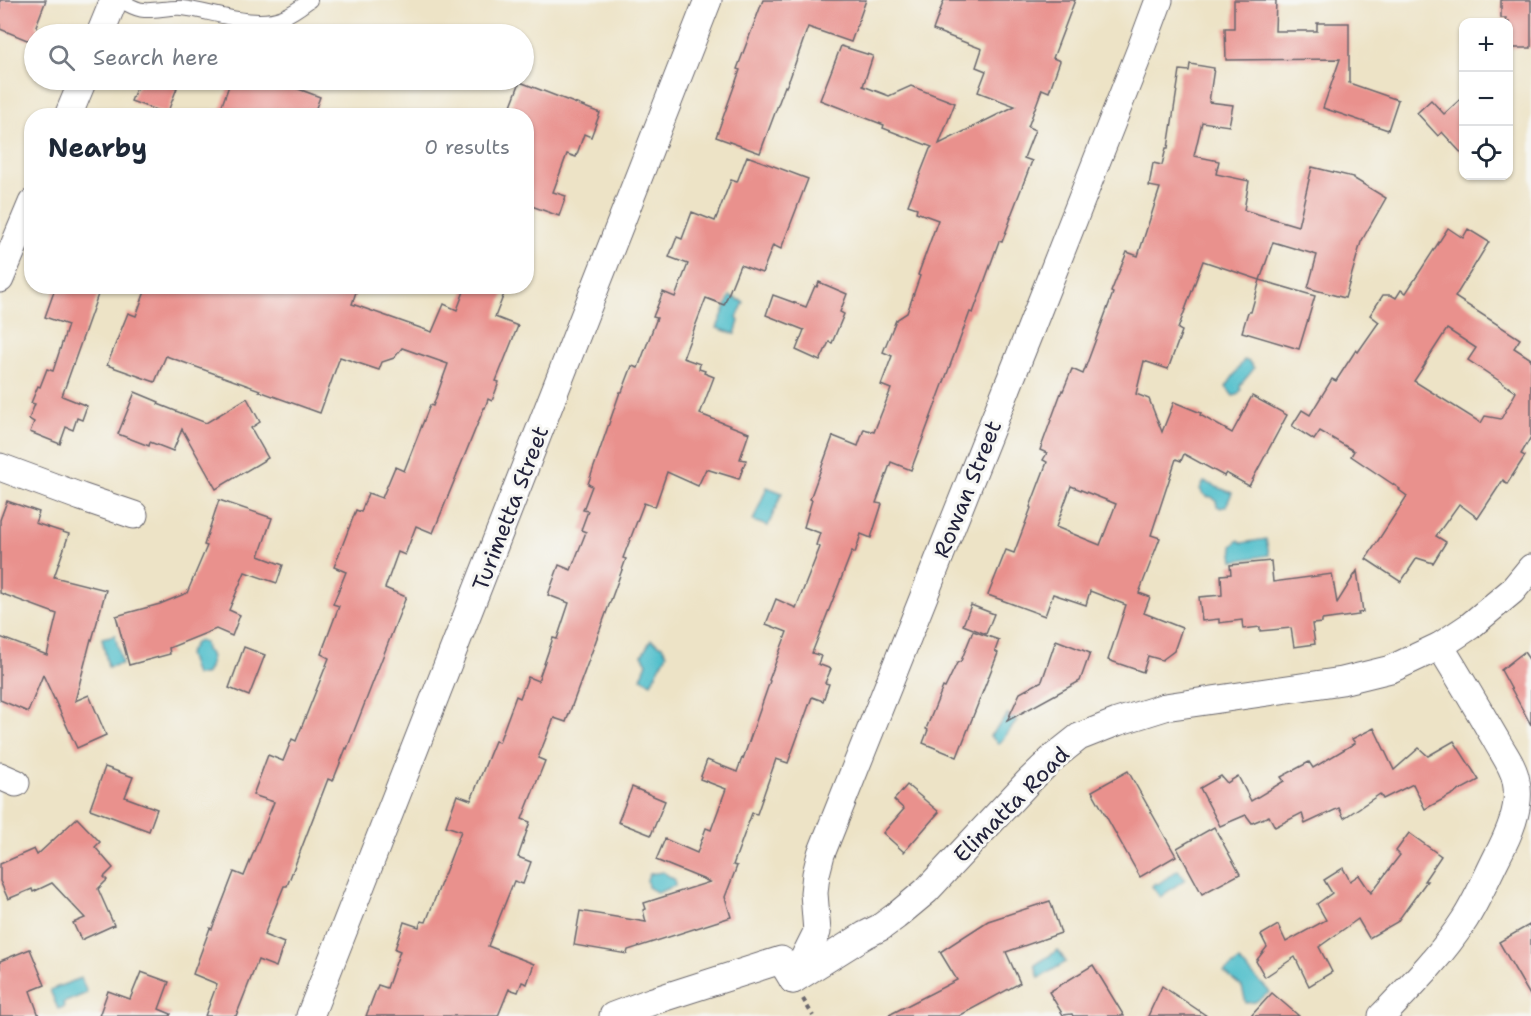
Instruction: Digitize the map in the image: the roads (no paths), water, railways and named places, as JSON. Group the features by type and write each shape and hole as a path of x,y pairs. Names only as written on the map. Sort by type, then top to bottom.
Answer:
{"street":[{"path":"104,24 114,0"},
{"name":"Turimetta Street","path":"310,1016 708,0"},
{"name":"Rowan Street","path":"793,980 817,932 814,893 821,854 866,746 1159,0"},
{"path":"71,108 79,90"},
{"path":"0,279 24,222"},
{"path":"0,467 134,515"},
{"name":"Elimatta Road","path":"793,980 881,927 926,891 1028,782 1079,737 1116,722 1165,707 1342,681 1390,669 1440,646 1470,626 1512,591 1531,568"},
{"path":"1382,1016 1412,986 1464,920 1502,849 1516,810 1518,796 1516,779 1440,646"},
{"path":"613,1016 781,960 793,980"}],"lane":[{"path":"119,0 143,10 182,8 264,20 280,18 310,0"}],"water":[{"path":"730,296 744,302 737,318 739,321 735,334 717,328"},
{"path":"1244,360 1254,368 1240,386 1241,390 1233,396 1226,387"},
{"path":"1204,482 1232,493 1226,506 1221,508 1217,506 1212,497 1203,494 1200,489"},
{"path":"767,487 782,493 768,526 753,521"},
{"path":"1266,539 1269,555 1234,561 1232,546 1239,540 1242,543"},
{"path":"115,635 122,664 108,667 102,638"},
{"path":"651,640 662,646 667,654 651,683 641,678 647,663 642,655"},
{"path":"199,641 205,643 211,658 205,675 195,675 188,654"},
{"path":"1008,714 1017,721 999,744 990,736"},
{"path":"1178,870 1185,879 1160,897 1152,886"},
{"path":"663,872 675,880 675,886 658,893 648,887 647,880 649,874"},
{"path":"1058,950 1066,962 1039,978 1035,965"},
{"path":"1239,961 1270,992 1255,1002 1246,1003 1242,987 1224,972"},
{"path":"81,978 87,993 63,1003 64,1007 58,1009 50,990"}]}
